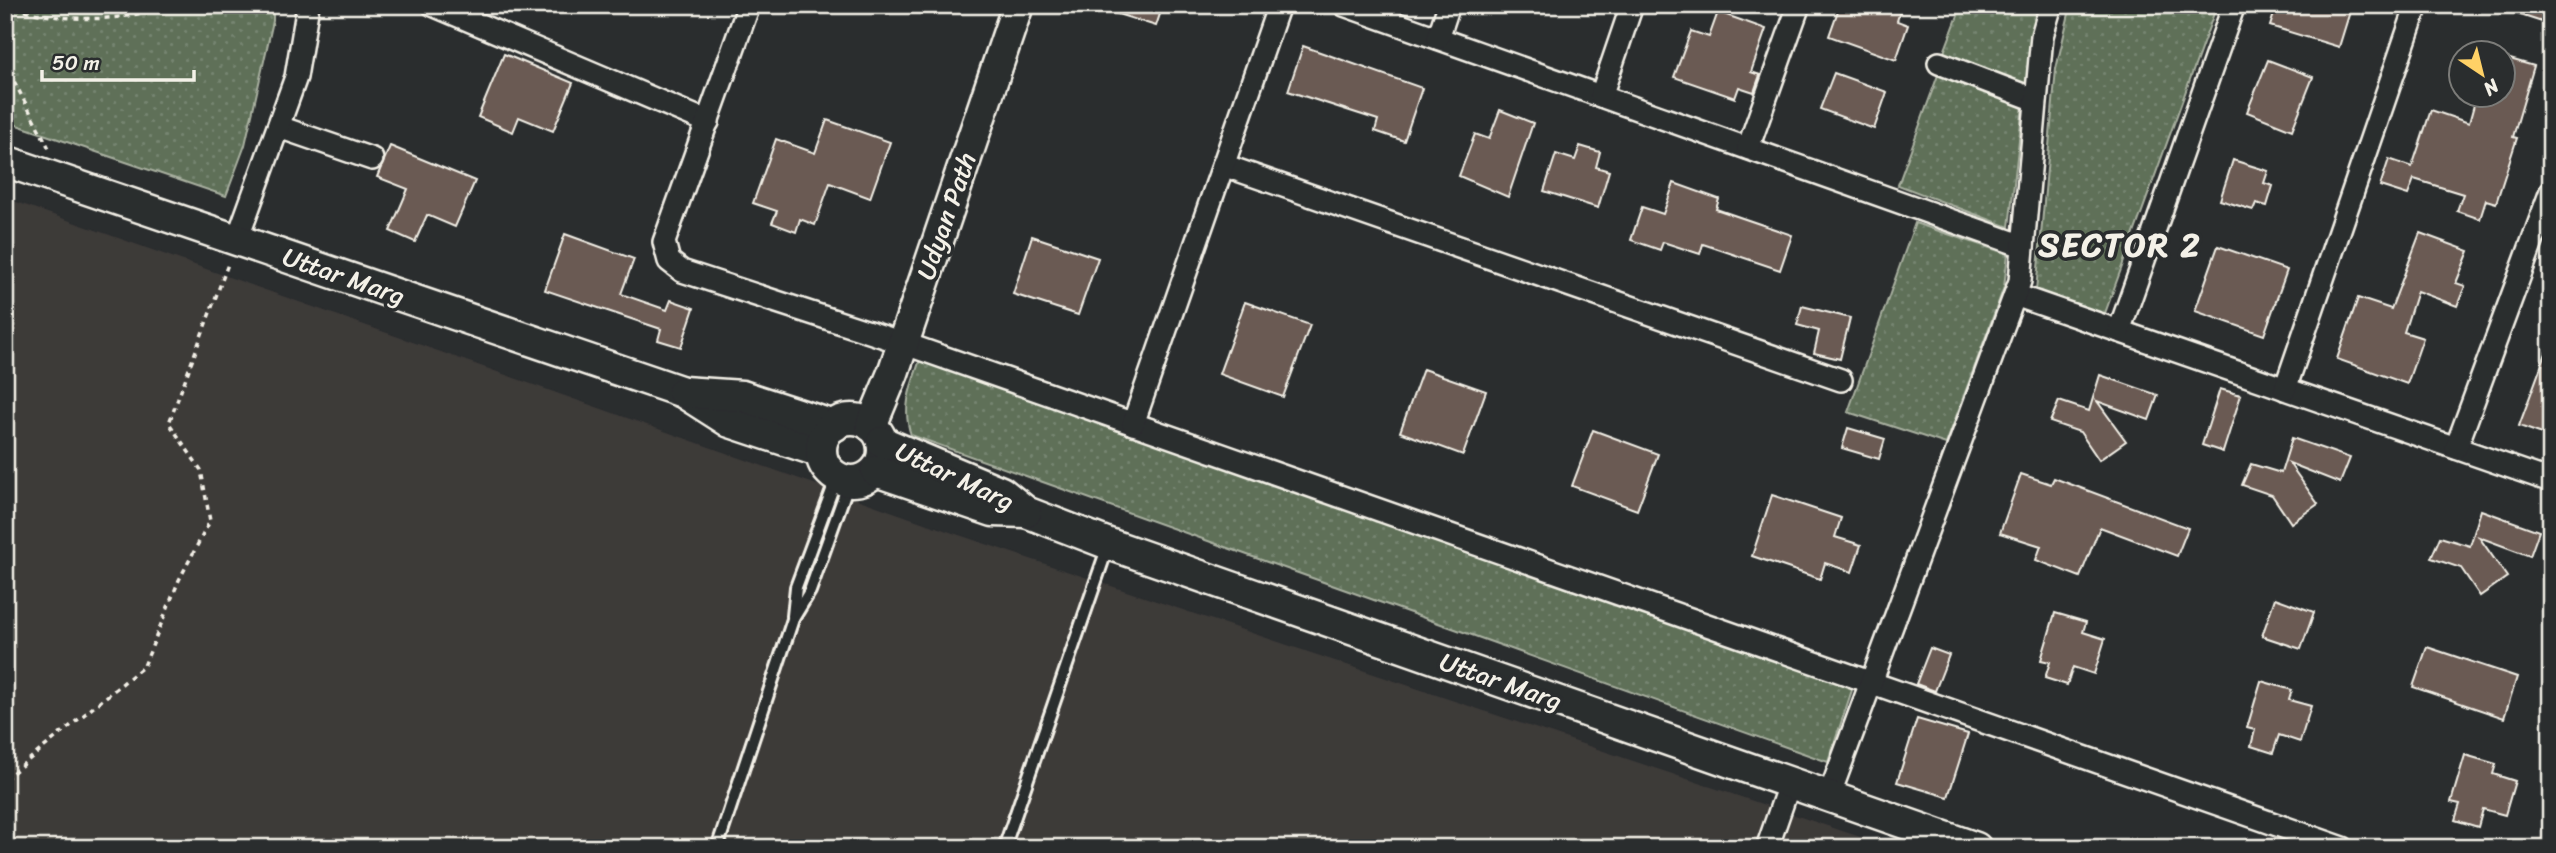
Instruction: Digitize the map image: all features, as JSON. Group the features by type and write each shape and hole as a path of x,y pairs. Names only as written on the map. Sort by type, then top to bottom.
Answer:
{"main road":[{"name":"Udyan Path","path":"857,449 999,5"},
{"name":"Udyan Path","path":"894,340 1018,5"},
{"name":"Uttar Marg","path":"5,161 683,392 730,422 821,452 823,442 857,449 1001,492 1026,512 1108,544 1976,848"},
{"name":"Uttar Marg","path":"683,392 742,396 857,449"}],"street":[{"path":"237,240 296,77 308,5"},
{"path":"433,5 708,122"},
{"path":"749,5 664,242 669,261 682,271 894,340 1871,682 2314,843 2343,848"},
{"path":"1133,424 1279,5"},
{"path":"1344,5 2024,246"},
{"path":"1437,38 1449,5"},
{"path":"1601,96 1632,5"},
{"path":"1748,148 1799,5"},
{"path":"1829,796 2020,281 2042,36 2051,5"},
{"path":"2119,331 2234,5"},
{"path":"2285,389 2417,5"},
{"path":"1939,63 2036,100"},
{"path":"279,127 372,159"},
{"path":"1223,165 1841,380"},
{"path":"2456,448 2551,191"},
{"path":"2015,295 2551,481"},
{"path":"1767,848 1790,782"}],"lane":[{"path":"717,848 793,619 810,591 857,449"},
{"path":"1004,848 1108,544"}],"path":[{"path":"5,18 8,6 55,16 109,17 146,14 164,5"},
{"path":"5,64 67,182"},
{"path":"5,779 144,666 179,580 210,521 201,470 169,424 237,240"}],"shaded area":[{"path":"5,198 947,531 1893,848 5,848"}],"green space":[{"path":"5,5 273,5 273,21 245,145 226,196 5,121"},
{"path":"1962,5 2040,5 2031,41 2028,88 1943,55"},
{"path":"2071,5 2217,5 2104,316 2036,291 2056,69"},
{"path":"1938,75 2023,105 2009,227 1898,185"},
{"path":"1915,223 2008,254 2004,287 1946,444 1848,412"},
{"path":"921,357 1854,684 1828,762 911,435 907,405"}],"building":[{"path":"1103,5 1163,5 1156,26 1102,9"},
{"path":"1840,5 1902,5 1897,21 1908,25 1896,60 1829,36"},
{"path":"2277,5 2352,5 2339,47 2270,26"},
{"path":"2503,5 2551,6 2545,23 2502,9"},
{"path":"1718,12 1766,29 1751,72 1760,75 1754,92 1739,87 1735,98 1674,77 1691,31 1709,37"},
{"path":"1303,46 1422,88 1404,141 1375,131 1378,120 1288,91"},
{"path":"504,54 573,83 553,131 519,117 513,132 478,117"},
{"path":"2268,60 2313,77 2292,130 2247,112"},
{"path":"2518,61 2534,66 2513,137 2517,138 2496,203 2486,200 2480,219 2457,211 2463,194 2414,179 2408,195 2380,186 2389,159 2412,167 2431,110 2469,123 2473,108 2518,108"},
{"path":"1834,73 1887,92 1874,129 1820,109"},
{"path":"1500,110 1533,123 1508,197 1459,176 1475,134 1489,139"},
{"path":"827,120 890,142 870,198 830,183 815,225 800,219 796,232 772,223 777,211 753,203 776,139 815,153"},
{"path":"390,146 475,181 455,227 427,215 415,242 390,231 408,189 377,177"},
{"path":"1580,146 1600,152 1596,167 1609,171 1598,208 1544,191 1556,154 1575,160"},
{"path":"2233,160 2268,171 2264,183 2273,186 2267,206 2256,203 2253,210 2220,200"},
{"path":"1674,183 1719,199 1716,209 1792,235 1780,270 1703,244 1700,254 1663,242 1660,250 1631,240 1642,207 1663,214"},
{"path":"2420,233 2469,251 2456,283 2465,286 2457,306 2417,291 2404,332 2423,338 2407,384 2337,359 2358,298 2391,309"},
{"path":"565,234 634,259 621,294 667,310 671,300 694,308 681,347 658,340 661,329 545,290"},
{"path":"1032,236 1098,258 1078,315 1013,294"},
{"path":"2218,246 2287,270 2264,335 2195,311"},
{"path":"1245,302 1310,325 1283,397 1219,374"},
{"path":"1802,306 1850,318 1840,359 1814,353 1819,331 1797,325"},
{"path":"2551,345 2551,437 2519,426"},
{"path":"1423,369 1486,391 1463,455 1400,432"},
{"path":"2100,375 2158,395 2149,420 2097,401 2126,441 2099,460 2080,432 2050,422 2059,401 2089,411"},
{"path":"2220,389 2241,395 2223,452 2202,445"},
{"path":"1848,428 1885,439 1879,459 1842,448"},
{"path":"1593,430 1658,454 1637,510 1572,486"},
{"path":"2292,438 2350,458 2340,483 2289,463 2318,504 2291,523 2272,495 2242,485 2251,464 2281,473"},
{"path":"2021,474 2051,484 2054,478 2188,528 2177,556 2100,527 2080,577 2036,560 2041,546 2000,533"},
{"path":"1772,495 1841,518 1835,537 1861,545 1852,572 1825,563 1820,579 1752,556"},
{"path":"2481,510 2539,531 2530,556 2479,537 2507,577 2480,596 2461,568 2431,558 2440,537 2470,546"},
{"path":"2275,598 2314,612 2301,649 2262,636"},
{"path":"2055,613 2086,622 2083,632 2105,639 2094,674 2073,667 2067,685 2045,678 2050,662 2041,660"},
{"path":"2427,647 2517,677 2504,718 2413,687"},
{"path":"1930,648 1949,655 1935,691 1916,684"},
{"path":"2261,681 2292,690 2289,700 2311,706 2300,742 2279,735 2273,753 2251,746 2255,730 2247,728"},
{"path":"1917,719 1968,734 1948,797 1897,782"},
{"path":"2465,755 2496,764 2493,774 2515,781 2505,815 2483,809 2478,827 2455,820 2460,804 2451,802"}],"district":[{"name":"SECTOR 2","path":"2120,245"}]}
